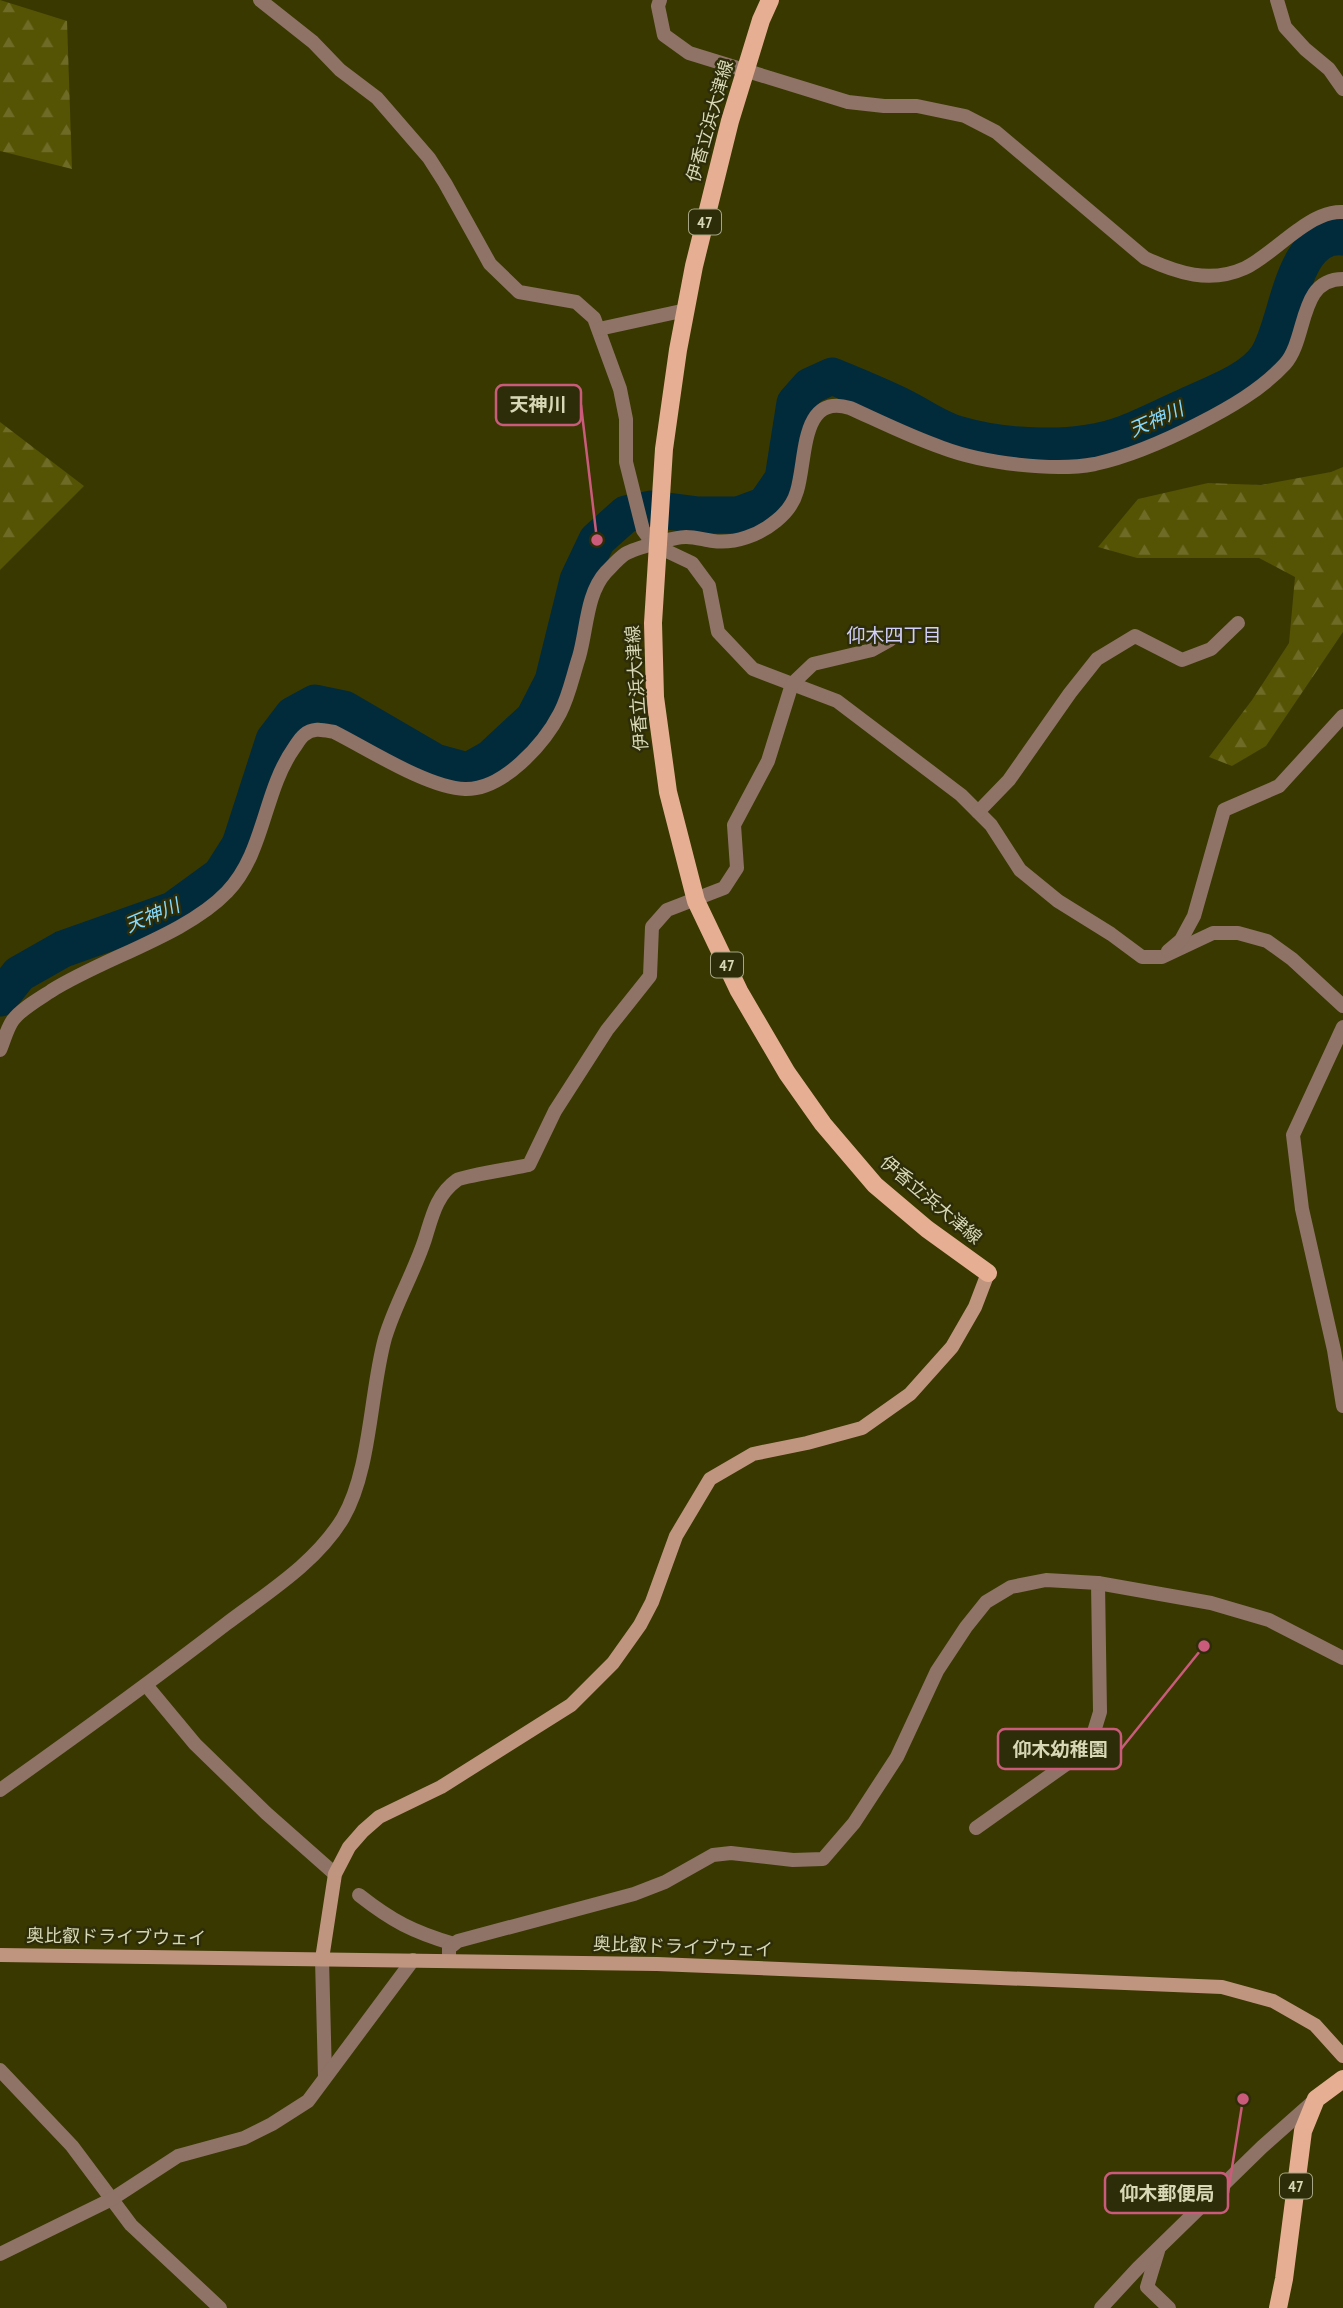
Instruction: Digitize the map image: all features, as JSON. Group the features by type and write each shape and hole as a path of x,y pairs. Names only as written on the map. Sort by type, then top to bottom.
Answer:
{"main road":[{"name":"伊香立浜大津線","path":"770,0 761,20 730,121 694,266 664,449 653,623 655,697 668,792 696,901 739,991 787,1073 823,1124 875,1185 927,1229 988,1273"},
{"path":"1316,2099 1343,2079"},
{"name":"47","path":"1278,2308 1303,2131 1316,2099"}],"street":[{"path":"260,0 313,42 340,70 377,98 429,158 490,264 519,292 576,302 594,318 620,389 626,419 626,462 643,530 654,545 692,562 709,586 718,632 753,669 837,701 961,794 991,825 1020,870 1058,901 1142,957 1162,957 1213,933 1238,933 1267,941 1292,959 1343,1006"},
{"path":"660,0 658,6 664,35 689,53 848,102 917,106 965,116 996,132 1145,258 1174,272 1197,276 1245,268 1312,220 1343,212"},
{"path":"1277,0 1285,27 1329,69 1343,89"},
{"path":"0,1050 13,1020 39,998 75,976 167,933 209,908 226,892 242,872 257,841 277,780 287,758 304,735 317,729 334,732 429,780 465,789 490,784 515,768 537,747 561,712 579,654 590,603 603,575 626,553 683,537 731,541 749,537 775,522 797,494 813,418 828,405 838,404 850,408 966,456 1013,465 1092,464 1147,448 1228,408 1263,384 1286,362 1298,342 1311,298 1320,285 1343,279"},
{"path":"599,329 686,310"},
{"path":"978,812 1009,780 1097,659 1135,636 1182,660 1211,649 1238,623"},
{"path":"0,1790 146,1685 292,1574 318,1551 342,1519 354,1497 386,1337 425,1239 432,1213 443,1193 458,1178 529,1165 555,1111 607,1030 650,976 652,927 667,911 724,888 737,868 734,825 768,761 792,684 813,664 872,650 890,640"},
{"path":"1162,957 1181,940 1194,916 1224,810 1279,786 1343,716"},
{"path":"1343,1027 1293,1135 1301,1209 1334,1350 1343,1406"},
{"path":"325,2077 322,1959 335,1874 349,1847 379,1817 441,1787 571,1704 613,1663 640,1625 652,1602 676,1536 710,1479 753,1454 862,1428 910,1394 952,1348 975,1307 988,1273"},
{"path":"449,1961 449,1948 473,1936 634,1894 666,1882 713,1855 730,1853 793,1860 823,1860 854,1824 897,1757 937,1671 986,1602 1011,1587 1046,1580 1098,1583 1210,1603 1269,1620 1343,1658"},
{"path":"976,1828 1089,1748 1100,1712 1098,1583"},
{"path":"146,1685 195,1744 266,1813 335,1874"},
{"path":"359,1895 388,1918 418,1933 454,1944"},
{"name":"奥比叡ドライブウェイ","path":"0,1955 657,1964 1222,1987 1273,2001 1315,2025 1343,2056"},
{"path":"0,2254 112,2199 178,2156 244,2138 272,2124 307,2101 413,1960"},
{"path":"0,2070 72,2146 131,2225 220,2308"},
{"path":"1101,2308 1262,2147 1316,2099"},
{"path":"1158,2249 1147,2287 1169,2308"}],"green space":[{"path":"0,0 67,21 72,169 0,151"},
{"path":"0,422 84,486 0,570"},
{"path":"1343,467 1343,632 1266,746 1232,766 1209,757 1252,700 1289,643 1295,577 1259,558 1137,558 1098,547 1138,499 1208,483 1261,485 1331,472"}],"waterway":[{"name":"天神川","path":"0,998 19,974 63,949 173,910 221,875 240,845 274,740 293,715 315,703 344,709 435,762 468,771 491,758 534,718 553,681 578,580 597,540 626,514 652,509 698,515 738,515 765,505 783,479 795,403 810,386 832,376 944,429 976,439 1040,446 1085,444 1105,440 1132,431 1219,392 1260,366 1274,342 1301,264 1312,249 1325,239 1343,237"}],"place":[{"name":"天神川","path":"597,540"},
{"name":"仰木幼稚園","path":"1204,1646"},
{"name":"仰木郵便局","path":"1243,2099"}],"district":[{"name":"仰木四丁目","path":"894,635"}]}
